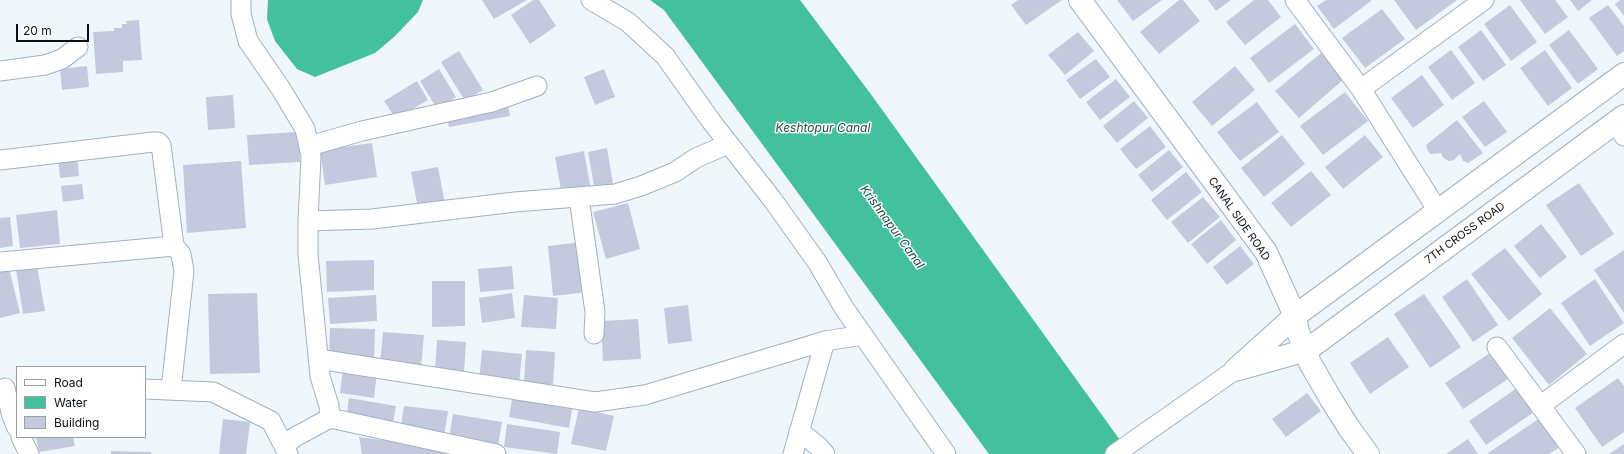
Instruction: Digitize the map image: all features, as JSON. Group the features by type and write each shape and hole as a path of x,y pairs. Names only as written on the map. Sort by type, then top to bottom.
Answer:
{"street":[{"path":"241,0 240,14 248,41 282,89 305,129 309,146 311,156 308,254 320,376 329,406 330,418"},
{"path":"591,0 628,22 665,56 728,144 772,199 816,262 844,308 946,454"},
{"name":"CANAL SIDE ROAD","path":"1080,0 1266,252 1295,316 1298,332 1307,350 1310,363 1349,428 1368,454"},
{"path":"1295,0 1361,89 1438,211"},
{"path":"1361,89 1481,1"},
{"path":"0,71 45,65 62,59 78,47"},
{"path":"1115,454 1233,371 1295,316 1624,74"},
{"path":"309,146 362,131 492,102 537,86"},
{"name":"7TH CROSS ROAD","path":"1307,350 1621,125"},
{"path":"0,160 152,142 158,142 161,145 174,246 181,254 184,271 171,390"},
{"path":"308,221 372,219 515,202 615,194 641,186 675,172 696,158 728,144"},
{"path":"579,197 595,312 594,334"},
{"path":"0,262 174,246"},
{"path":"318,359 595,402 645,395 825,341 863,335"},
{"path":"793,454 825,341"},
{"path":"1540,406 1624,344"},
{"path":"1497,347 1576,454"},
{"path":"1233,371 1307,350"},
{"path":"7,387 12,416 16,426"},
{"path":"146,389 212,392 270,421 286,450 294,437 330,418 496,454"},
{"path":"799,431 818,446 825,454"},
{"path":"21,438 29,454"}],"water":[{"path":"268,0 423,0 418,12 394,37 375,53 315,77 297,69 275,41 267,19"},
{"name":"Keshtopur Canal","path":"650,0 800,0 870,93 1130,454 989,454 664,10"}],"building":[{"path":"482,0 527,0 494,19"},
{"path":"533,0 539,0 556,26 530,44 511,15"},
{"path":"1018,0 1062,0 1026,25 1011,5"},
{"path":"1117,0 1162,0 1133,21"},
{"path":"1179,0 1183,0 1200,21 1159,54 1140,32"},
{"path":"1208,0 1231,0 1216,11"},
{"path":"1254,0 1268,0 1281,17 1245,45 1226,22"},
{"path":"1326,0 1371,1 1334,29 1317,6"},
{"path":"1394,0 1457,0 1416,30"},
{"path":"1520,0 1555,0 1568,17 1545,34"},
{"path":"1570,0 1592,0 1578,11"},
{"path":"1620,0 1624,0 1624,16 1615,4"},
{"path":"1510,5 1537,42 1511,61 1484,24"},
{"path":"1608,5 1624,26 1624,51 1617,56 1589,18"},
{"path":"1382,9 1405,39 1365,68 1342,38"},
{"path":"139,20 142,60 123,61 123,72 96,74 93,32 114,31 114,28 122,28 122,24 127,24 126,21"},
{"path":"1295,24 1314,49 1269,83 1250,58"},
{"path":"1481,30 1506,65 1483,81 1458,47"},
{"path":"1569,30 1598,69 1578,84 1549,45"},
{"path":"1078,32 1094,51 1065,75 1048,55"},
{"path":"1451,50 1475,83 1452,100 1428,67"},
{"path":"1545,50 1572,88 1548,106 1520,68"},
{"path":"459,51 483,90 465,101 441,62"},
{"path":"1321,53 1344,79 1299,118 1275,91"},
{"path":"1096,59 1110,77 1080,99 1066,80"},
{"path":"87,66 89,87 62,90 60,69"},
{"path":"1235,66 1255,90 1212,126 1192,102"},
{"path":"439,69 456,97 437,109 420,81"},
{"path":"604,69 615,97 595,105 584,77"},
{"path":"1422,75 1444,105 1413,128 1391,98"},
{"path":"1116,79 1130,97 1100,120 1086,102"},
{"path":"417,81 428,100 396,119 384,101"},
{"path":"1345,92 1368,121 1323,155 1300,126"},
{"path":"233,95 235,128 208,130 206,97"},
{"path":"507,101 510,116 449,127 446,112"},
{"path":"1134,101 1148,118 1117,143 1103,126"},
{"path":"1484,101 1507,132 1485,147 1462,117"},
{"path":"1257,102 1279,132 1240,161 1217,132"},
{"path":"1457,120 1483,153 1468,163 1463,161 1460,154 1454,160 1449,161 1443,158 1441,153 1430,154 1427,149 1426,145"},
{"path":"1150,126 1166,147 1136,169 1120,149"},
{"path":"299,132 300,162 249,165 247,135"},
{"path":"1282,135 1305,164 1264,197 1241,168"},
{"path":"1365,135 1383,157 1343,189 1325,167"},
{"path":"372,143 377,177 325,185 320,150"},
{"path":"607,148 614,189 595,192 588,152"},
{"path":"1169,150 1183,167 1152,192 1138,175"},
{"path":"584,151 591,190 562,195 555,157"},
{"path":"77,154 79,176 60,178 58,157"},
{"path":"241,161 246,228 187,233 183,165"},
{"path":"438,167 445,204 418,208 411,172"},
{"path":"1311,171 1331,195 1291,227 1271,203"},
{"path":"1186,172 1202,192 1167,220 1151,200"},
{"path":"1579,183 1614,234 1581,256 1546,205"},
{"path":"82,184 84,199 63,202 61,186"},
{"path":"1203,197 1220,217 1188,243 1171,222"},
{"path":"628,203 640,249 606,259 593,212"},
{"path":"57,210 60,244 20,248 16,215"},
{"path":"10,217 13,246 0,248 0,218"},
{"path":"1221,220 1236,240 1207,264 1191,244"},
{"path":"1541,224 1567,257 1540,278 1514,246"},
{"path":"583,242 588,292 553,296 548,246"},
{"path":"1240,246 1254,264 1227,285 1213,267"},
{"path":"1505,248 1542,294 1509,321 1471,274"},
{"path":"1624,250 1624,313 1594,270"},
{"path":"36,260 45,311 23,314 15,263"},
{"path":"374,260 374,290 327,292 326,261"},
{"path":"8,264 20,313 0,318 0,266"},
{"path":"512,266 514,289 480,292 478,269"},
{"path":"1467,279 1498,325 1473,342 1442,297"},
{"path":"1595,279 1624,323 1590,346 1561,303"},
{"path":"432,281 465,281 465,326 432,327"},
{"path":"257,293 260,373 210,374 208,294"},
{"path":"512,293 515,318 482,323 479,298"},
{"path":"1424,294 1461,347 1430,368 1394,314"},
{"path":"376,295 377,321 330,324 328,298"},
{"path":"524,295 558,298 556,329 521,327"},
{"path":"688,305 692,341 668,344 664,308"},
{"path":"1550,308 1587,354 1549,385 1512,338"},
{"path":"638,319 641,359 603,361 601,321"},
{"path":"330,328 375,329 374,359 329,358"},
{"path":"383,332 424,335 421,368 380,365"},
{"path":"1388,337 1409,367 1370,394 1350,363"},
{"path":"437,340 466,342 464,373 435,371"},
{"path":"482,350 522,354 519,385 479,382"},
{"path":"526,350 555,352 553,385 524,383"},
{"path":"1493,351 1511,377 1463,409 1445,383"},
{"path":"343,368 377,372 374,398 340,393"},
{"path":"1618,378 1624,386 1624,432 1602,447 1575,408"},
{"path":"1520,386 1537,410 1486,445 1469,421"},
{"path":"513,393 573,404 569,428 509,417"},
{"path":"1307,393 1321,411 1286,437 1272,419"},
{"path":"349,398 396,406 392,428 346,420"},
{"path":"404,406 448,411 444,437 400,431"},
{"path":"579,408 614,416 606,451 571,444"},
{"path":"453,414 502,422 498,446 449,438"},
{"path":"1540,418 1560,447 1549,454 1488,453"},
{"path":"223,419 250,422 246,454 219,454"},
{"path":"507,424 560,432 557,454 504,447"},
{"path":"359,437 448,449 447,454 362,454"},
{"path":"36,438 73,438 75,446 39,452"},
{"path":"1468,439 1478,454 1446,454"},
{"path":"1624,444 1624,454 1609,454"},
{"path":"111,451 151,452 151,454 111,454"}],"water label":[{"name":"Krishnapur Canal","path":"892,227"}]}
